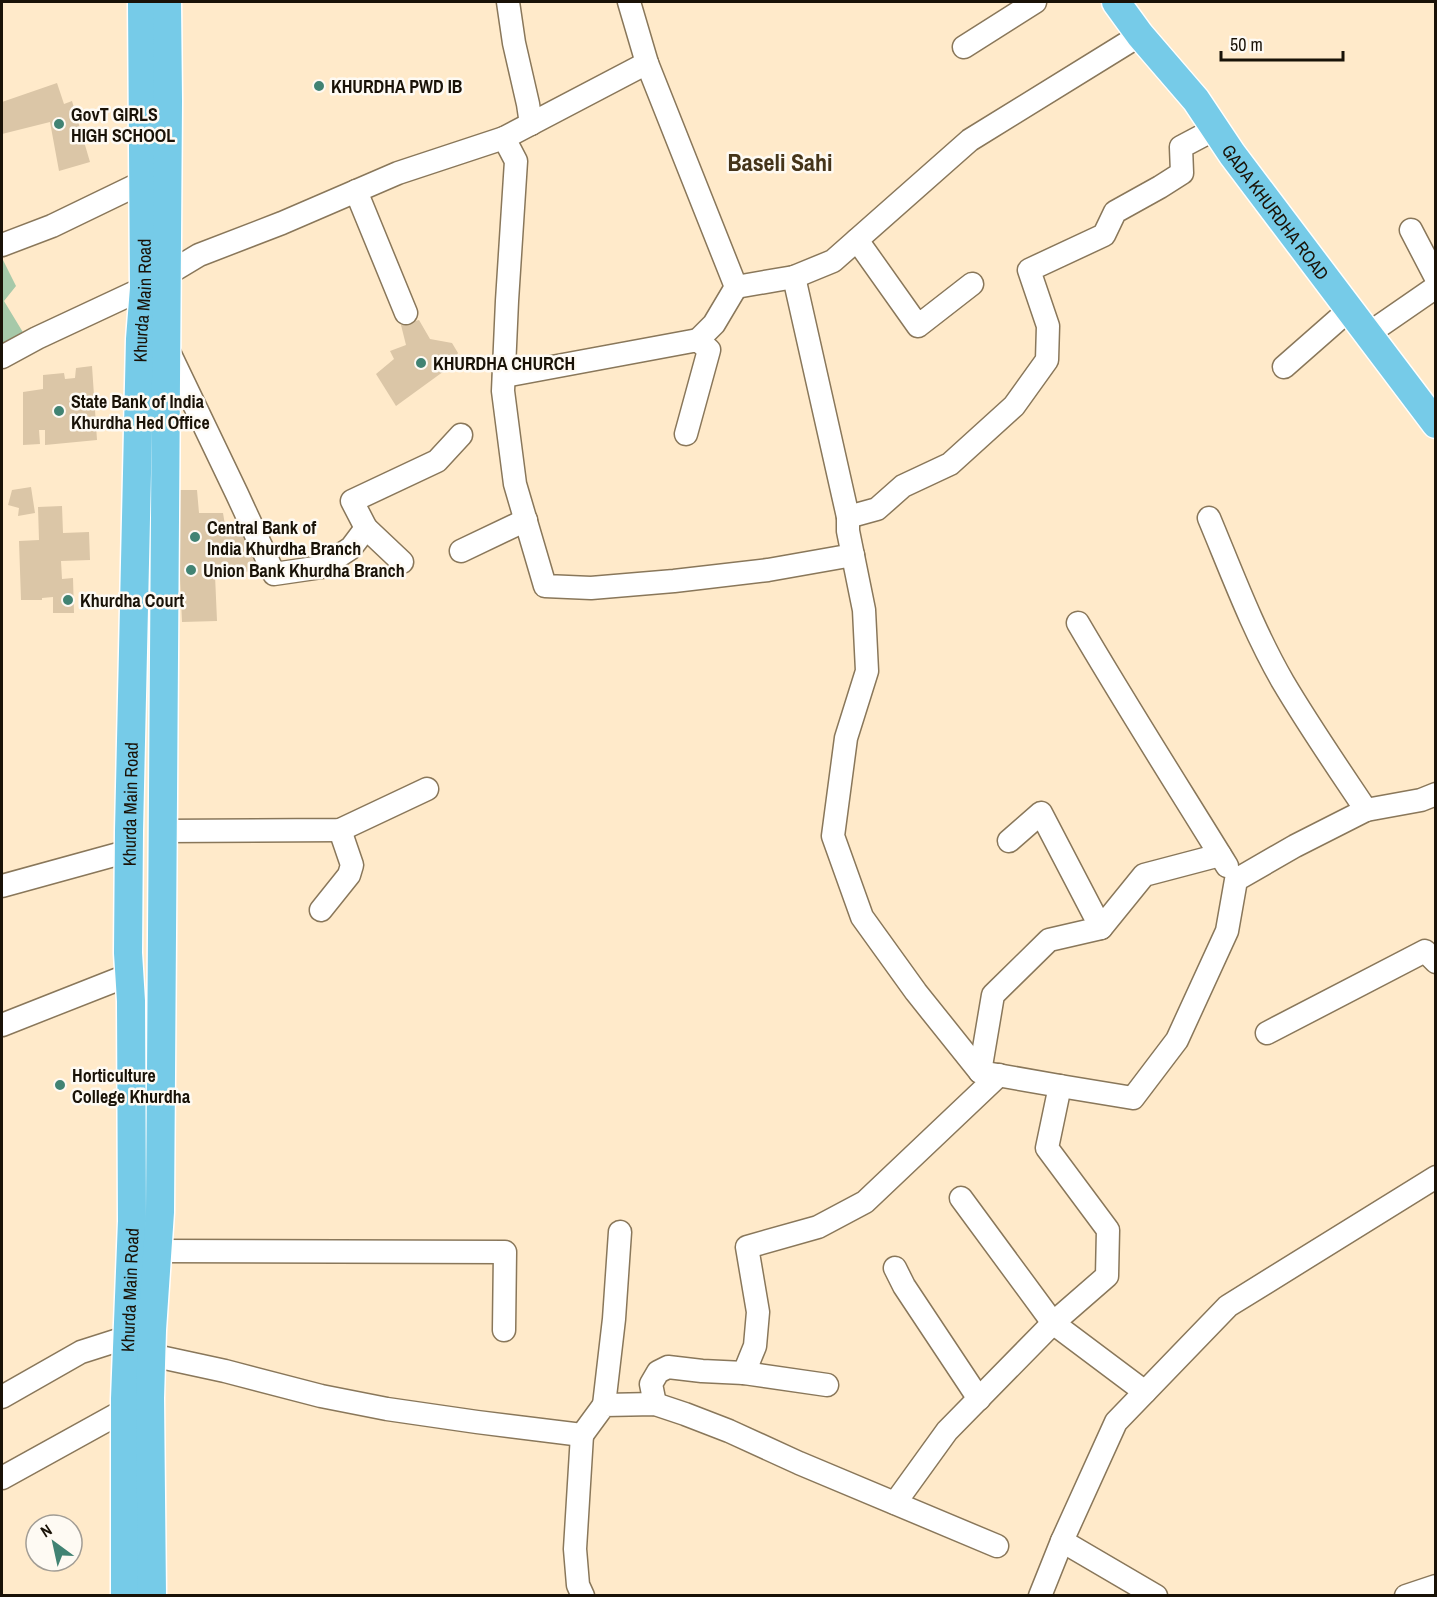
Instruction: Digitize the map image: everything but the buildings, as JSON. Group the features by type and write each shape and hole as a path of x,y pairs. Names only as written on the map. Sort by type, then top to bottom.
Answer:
{"main road":[{"name":"GADA KHURDHA ROAD","path":"1116,2 1140,35 1196,100 1232,154 1436,424"},
{"name":"Khurda Main Road","path":"125,1596 151,1355 160,1212 166,346 155,281 143,182 150,5"},
{"path":"150,5 168,101 155,281"},
{"name":"Khurda Main Road","path":"152,1596 138,1471 125,1410 132,1250 131,1001 128,953 140,339 155,281"},
{"path":"132,1099 160,1104"}],"street":[{"path":"508,2 531,124"},
{"path":"629,2 647,63 736,287"},
{"path":"964,47 1035,2"},
{"path":"504,376 698,340 714,324 736,287 794,277 834,261 970,140 1140,35"},
{"path":"2,357 155,281 199,255 282,223 398,173 504,138 647,63"},
{"path":"848,517 877,509 903,486 950,464 1014,406 1047,360 1048,326 1029,270 1104,235 1115,212 1182,173 1181,147 1215,129"},
{"path":"504,138 516,161 503,391 515,484 545,586 591,588 674,581 768,570 853,555"},
{"path":"2,245 52,226 143,182"},
{"path":"357,191 406,313"},
{"path":"1411,231 1436,278"},
{"path":"857,240 918,326 972,284"},
{"path":"794,277 848,517 848,531 864,610 867,671 846,738 833,836 862,918 916,992 989,1074 1133,1098 1177,1040 1227,931 1236,880 1144,734 1078,623"},
{"path":"1368,334 1436,287"},
{"path":"1284,367 1350,309"},
{"path":"686,434 709,350 698,340"},
{"path":"166,346 274,574 322,567 351,548 366,528"},
{"path":"402,562 366,528 352,501 438,461 461,435"},
{"path":"1209,518 1253,623 1282,681 1366,810"},
{"path":"461,551 526,520"},
{"path":"162,831 340,830 427,789"},
{"path":"1236,880 1295,846 1366,810 1421,800 1436,794"},
{"path":"1009,842 1041,813 1101,928"},
{"path":"321,910 349,875 352,865 340,830"},
{"path":"2,886 129,851"},
{"path":"744,1373 755,1346 758,1312 747,1247 818,1227 865,1202 921,1151 989,1074 993,995 1048,940 1101,928 1144,874 1220,855"},
{"path":"1267,1033 1425,951 1436,962"},
{"path":"2,1025 129,975"},
{"path":"895,1503 948,1431 1053,1323 1107,1276 1108,1230 1047,1148 1060,1086"},
{"path":"1040,1596 1116,1422 1228,1306 1436,1177"},
{"path":"961,1198 1053,1323 1145,1392"},
{"path":"583,1596 578,1585 575,1549 582,1435 604,1405 614,1319 620,1232"},
{"path":"157,1251 505,1252 504,1330"},
{"path":"895,1268 904,1286 979,1399"},
{"path":"2,1396 81,1352 128,1337"},
{"path":"151,1355 321,1396 387,1409 582,1435"},
{"path":"655,1404 651,1384 658,1372 668,1367 744,1373 826,1385"},
{"path":"604,1405 655,1404 729,1431 799,1463 997,1546"},
{"path":"2,1478 125,1410"},
{"path":"1062,1542 1156,1596"},
{"path":"1406,1596 1436,1586"}],"green space":[{"path":"2,258 16,286 4,301 24,334 2,345"}],"place":[{"name":"KHURDHA PWD IB","path":"319,86"},
{"name":"GovT GIRLS HIGH SCHOOL","path":"59,124"},
{"name":"KHURDHA CHURCH","path":"421,363"},
{"name":"State Bank of India Khurdha Hed Office","path":"59,411"},
{"name":"Central Bank of India Khurdha Branch","path":"195,537"},
{"name":"Union Bank Khurdha Branch","path":"191,570"},
{"name":"Khurdha Court","path":"68,600"},
{"name":"Horticulture College Khurdha","path":"60,1085"}],"district":[{"name":"Baseli Sahi","path":"780,162"}]}
